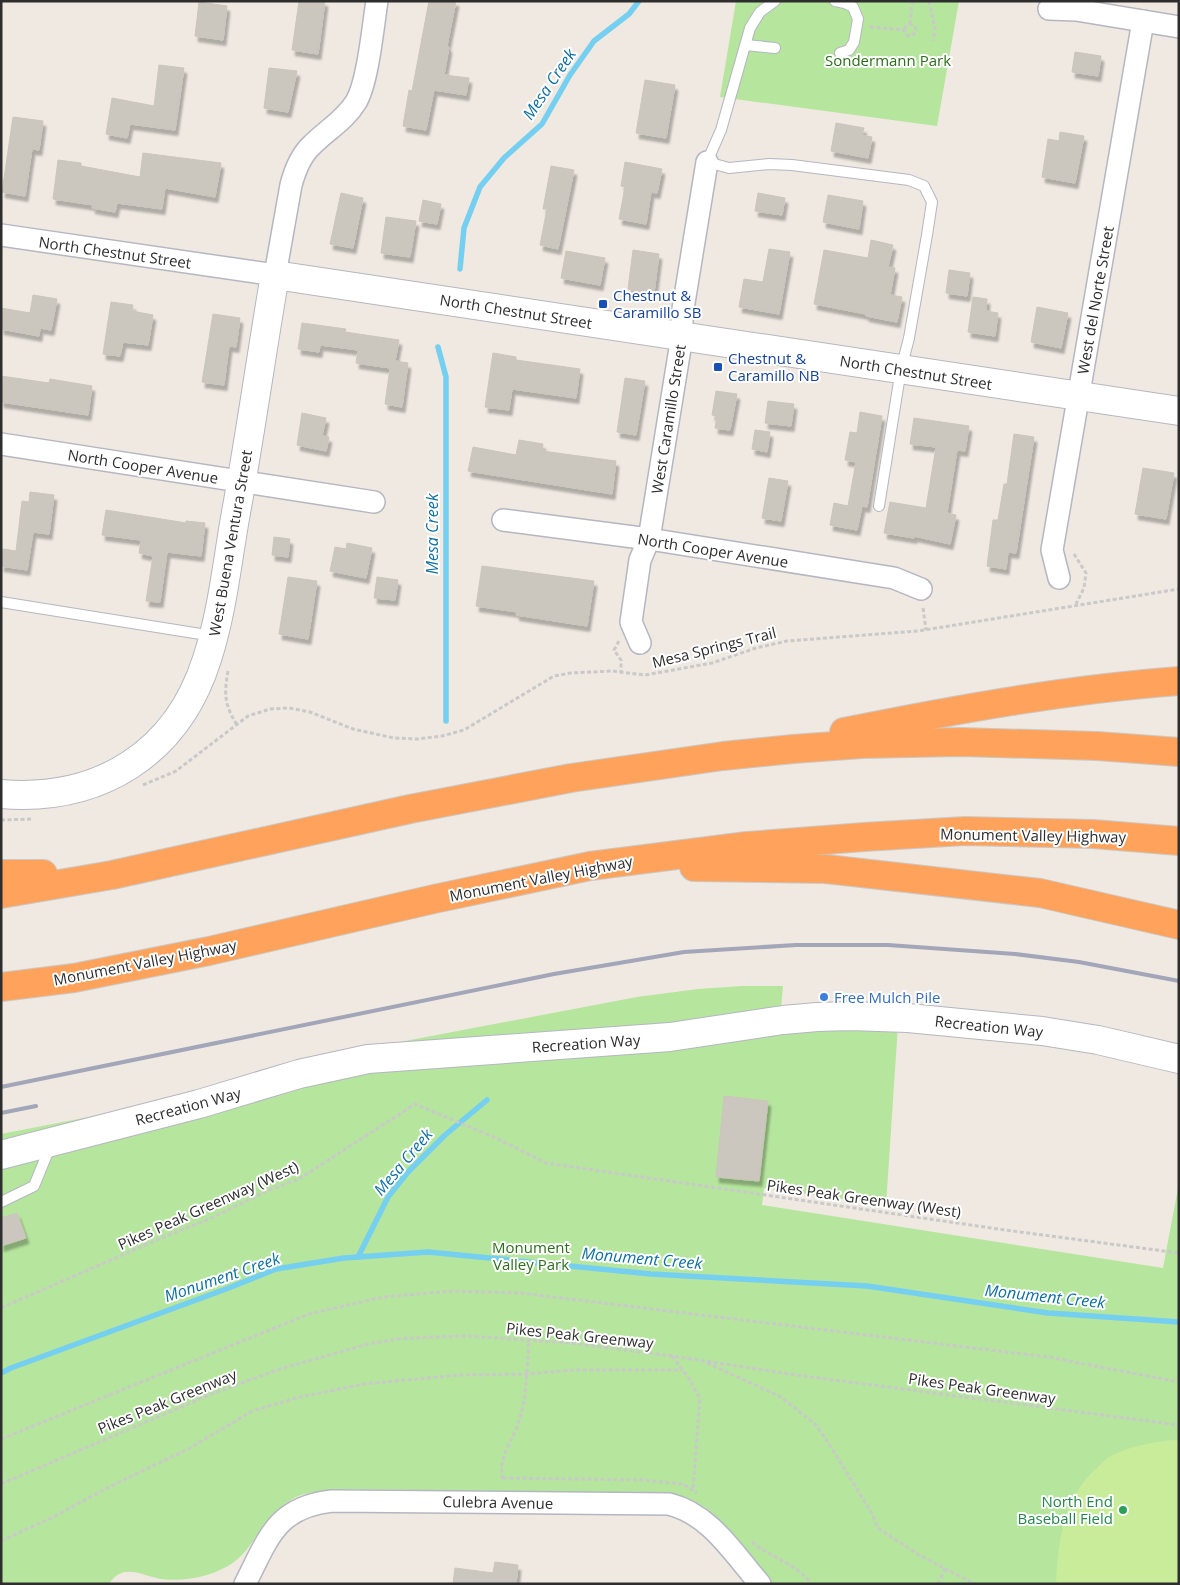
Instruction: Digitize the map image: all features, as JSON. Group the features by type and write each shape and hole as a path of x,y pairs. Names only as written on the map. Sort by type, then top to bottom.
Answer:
{"highway":[{"path":"724,756 886,724 1033,699 1179,681"},
{"path":"1,894 112,875 410,809 571,778 724,756 862,744 961,742 1097,746 1179,752"},
{"name":"Monument Valley Highway","path":"1,987 74,978 199,953 425,901 590,866 748,846 964,831 1093,834 1179,841"},
{"path":"590,866 826,869 1040,893 1179,925"},
{"path":"1,874 112,875"}],"main road":[{"name":"North Chestnut Street","path":"275,275 1179,411"},
{"name":"West Buena Ventura Street","path":"1,794 33,795 58,793 88,786 112,776 137,760 160,741 180,716 195,689 207,659 213,636 242,481 275,275"},
{"name":"Recreation Way","path":"1,1155 199,1104 299,1074 368,1059 670,1037 817,1017 908,1018 1007,1027 1098,1040 1179,1059"}],"street":[{"path":"275,275 295,171 301,158 311,146 340,121 357,100 365,73 377,1"},
{"path":"1049,9 1076,10 1179,27"},
{"name":"West del Norte Street","path":"1059,578 1052,550 1143,21"},
{"name":"West Caramillo Street","path":"640,643 631,622 640,560 649,539 682,336 682,316 707,162"},
{"name":"North Chestnut Street","path":"1,235 275,275"},
{"name":"North Cooper Avenue","path":"1,444 374,502"},
{"name":"North Cooper Avenue","path":"504,520 649,539 894,578 921,589"},
{"name":"Culebra Avenue","path":"246,1584 267,1541 277,1526 289,1514 317,1502 332,1500 669,1504 682,1507 709,1525 760,1584"}],"lane":[{"path":"775,1 760,12 750,28 721,130 707,162 729,168 792,164 909,180 924,186 932,202 909,338 901,369 879,506"},
{"path":"835,1 845,3 854,8 858,19 854,42 849,50 840,53"},
{"path":"746,46 776,48"},
{"path":"1,602 213,636"},
{"path":"1,1202 34,1186 52,1142"}],"path":[{"path":"904,30 910,24 912,1"},
{"path":"929,1 935,29 933,41"},
{"path":"904,30 906,35 912,36 914,34 915,28 910,24"},
{"path":"885,29 904,30"},
{"name":"Mesa Springs Trail","path":"141,786 176,770 248,716 270,709 289,708 310,712 353,729 394,738 417,740 464,730 554,676 571,672 612,672 645,675 712,662 756,648 787,641 918,631 1179,589"},
{"path":"229,665 224,693 230,713 237,725"},
{"path":"1,820 37,818"},
{"name":"Pikes Peak Greenway (West)","path":"1,1308 299,1179 415,1104 496,1138 546,1163 991,1228 1179,1253"},
{"path":"1,1439 310,1314 383,1297 452,1291 520,1293 1048,1357 1179,1382"},
{"name":"Pikes Peak Greenway","path":"1,1484 209,1395 280,1368 368,1344 398,1339 468,1336 529,1339 672,1356 803,1376 1179,1425"},
{"path":"512,1502 501,1472 506,1449 517,1427 524,1403 529,1339"},
{"path":"672,1356 700,1399 693,1489"},
{"path":"702,1360 779,1396 816,1425 871,1512 878,1528 919,1555 975,1584"},
{"path":"1,1541 190,1448 233,1420 252,1411 300,1397 364,1384 459,1375 527,1374 574,1370 682,1370"},
{"path":"938,1584 945,1569"}],"green space":[{"name":"Sondermann Park","path":"736,1 959,1 937,126 720,97"},
{"name":"Monument Valley Park","path":"783,986 779,1030 898,1025 886,1205 764,1188 762,1205 1163,1268 1179,1183 1179,1584 772,1584 709,1510 694,1501 676,1495 659,1493 334,1489 305,1494 287,1502 267,1520 239,1558 223,1569 204,1576 167,1580 140,1573 127,1572 114,1577 109,1584 1,1584 1,1134 161,1103 379,1046 637,997 698,989"},
{"name":"North End Baseball Field","path":"1171,1440 1179,1441 1179,1584 1056,1584 1058,1552 1064,1521 1077,1492 1086,1480 1109,1457 1140,1445"}],"building":[{"path":"299,1 325,1 318,54 292,50"},
{"path":"429,1 456,1 447,46 449,47 444,75 469,78 466,95 434,90 426,130 403,126 409,90 412,91"},
{"path":"199,2 227,6 223,40 195,36"},
{"path":"1075,52 1101,56 1098,76 1072,72"},
{"path":"159,65 184,68 175,130 130,124 127,138 106,134 112,98 154,106"},
{"path":"269,68 297,71 288,112 264,108"},
{"path":"645,80 675,85 666,138 636,133"},
{"path":"13,117 43,121 39,150 32,149 25,196 2,192"},
{"path":"836,123 864,128 862,135 872,137 868,158 831,151"},
{"path":"1060,132 1084,136 1075,183 1042,177 1048,139 1059,141"},
{"path":"143,153 221,163 215,197 165,188 162,209 117,203 115,212 92,208 93,205 53,199 58,160 81,163 81,166 140,177"},
{"path":"625,162 662,169 657,193 651,192 646,224 619,219 625,187 621,186"},
{"path":"551,166 574,170 558,249 540,245 547,209 543,209"},
{"path":"341,193 363,198 353,248 330,244"},
{"path":"758,193 785,198 782,215 755,211"},
{"path":"828,195 863,201 859,229 823,222"},
{"path":"423,200 441,204 437,224 419,221"},
{"path":"386,217 416,221 410,257 381,253"},
{"path":"871,240 893,245 888,267 895,268 890,295 902,297 897,322 814,304 824,250 868,258"},
{"path":"769,249 790,252 779,314 739,307 744,279 763,282"},
{"path":"633,250 659,254 654,293 628,289"},
{"path":"566,251 605,258 600,285 561,278"},
{"path":"949,270 970,273 967,296 946,293"},
{"path":"33,295 57,299 51,330 40,328 39,336 1,329 1,308 30,313"},
{"path":"973,297 987,299 986,311 998,313 995,336 968,332"},
{"path":"111,302 133,305 132,311 153,315 148,345 123,342 120,356 103,354"},
{"path":"1037,307 1068,313 1061,348 1031,342"},
{"path":"213,314 240,318 236,347 229,346 224,385 202,382"},
{"path":"302,323 346,329 345,332 399,340 395,361 408,363 402,407 385,404 390,368 356,363 358,350 320,345 319,352 298,349"},
{"path":"493,353 516,357 516,360 580,369 576,398 512,389 509,410 485,407"},
{"path":"1,376 49,383 50,379 92,386 88,415 1,402"},
{"path":"625,378 645,381 636,435 617,432"},
{"path":"716,391 737,394 730,430 715,428 717,416 712,415"},
{"path":"768,401 794,404 791,426 765,423"},
{"path":"860,412 882,416 867,507 862,506 857,530 830,525 834,503 848,506 856,462 845,460 850,432 857,433"},
{"path":"302,413 326,418 322,436 329,437 326,451 297,445"},
{"path":"914,418 969,426 965,451 957,450 947,513 956,515 950,544 914,536 914,538 884,533 890,502 926,508 936,447 910,444"},
{"path":"755,430 770,432 767,452 752,449"},
{"path":"1014,434 1034,437 1016,553 1008,552 1006,569 987,566 993,520 998,520 1004,484 1007,484"},
{"path":"519,440 543,444 542,451 616,461 612,494 468,471 473,447 516,455"},
{"path":"1143,468 1174,473 1166,519 1135,514"},
{"path":"769,478 788,481 781,521 762,518"},
{"path":"30,492 54,495 49,534 33,532 27,570 1,566 3,549 16,551 22,501 29,502"},
{"path":"106,510 186,523 186,521 205,523 201,556 167,552 160,602 146,601 153,556 139,553 141,540 102,535"},
{"path":"274,537 290,539 288,557 272,555"},
{"path":"347,543 372,548 366,578 330,571 335,547 346,549"},
{"path":"482,566 594,581 587,626 516,615 517,612 476,606"},
{"path":"288,577 317,581 308,639 279,634"},
{"path":"377,577 398,580 395,600 374,598"},
{"path":"724,1096 768,1101 759,1181 716,1177"},
{"path":"17,1213 26,1238 1,1246 1,1218"},
{"path":"495,1562 518,1565 516,1584 453,1584 455,1568 493,1573"}],"waterway":[{"name":"Mesa Creek","path":"460,269 464,228 480,187 504,158 542,124 570,75 594,41 629,14 639,1"},
{"name":"Mesa Creek","path":"438,347 446,377 446,721"},
{"name":"Mesa Creek","path":"358,1257 388,1197 408,1172 445,1135 487,1100"},
{"name":"Monument Creek","path":"1,1373 276,1269 344,1258 428,1252 651,1274 867,1286 1048,1313 1179,1322"}],"railway":[{"path":"1,1087 554,974 684,952 796,945 888,945 1015,954 1079,962 1179,981"},
{"path":"1,1113 36,1106"}],"place":[{"name":"Chestnut & Caramillo SB","path":"603,304"},
{"name":"Chestnut & Caramillo NB","path":"718,367"},
{"name":"Free Mulch Pile","path":"824,997"},
{"name":"North End Baseball Field","path":"1123,1510"}]}
